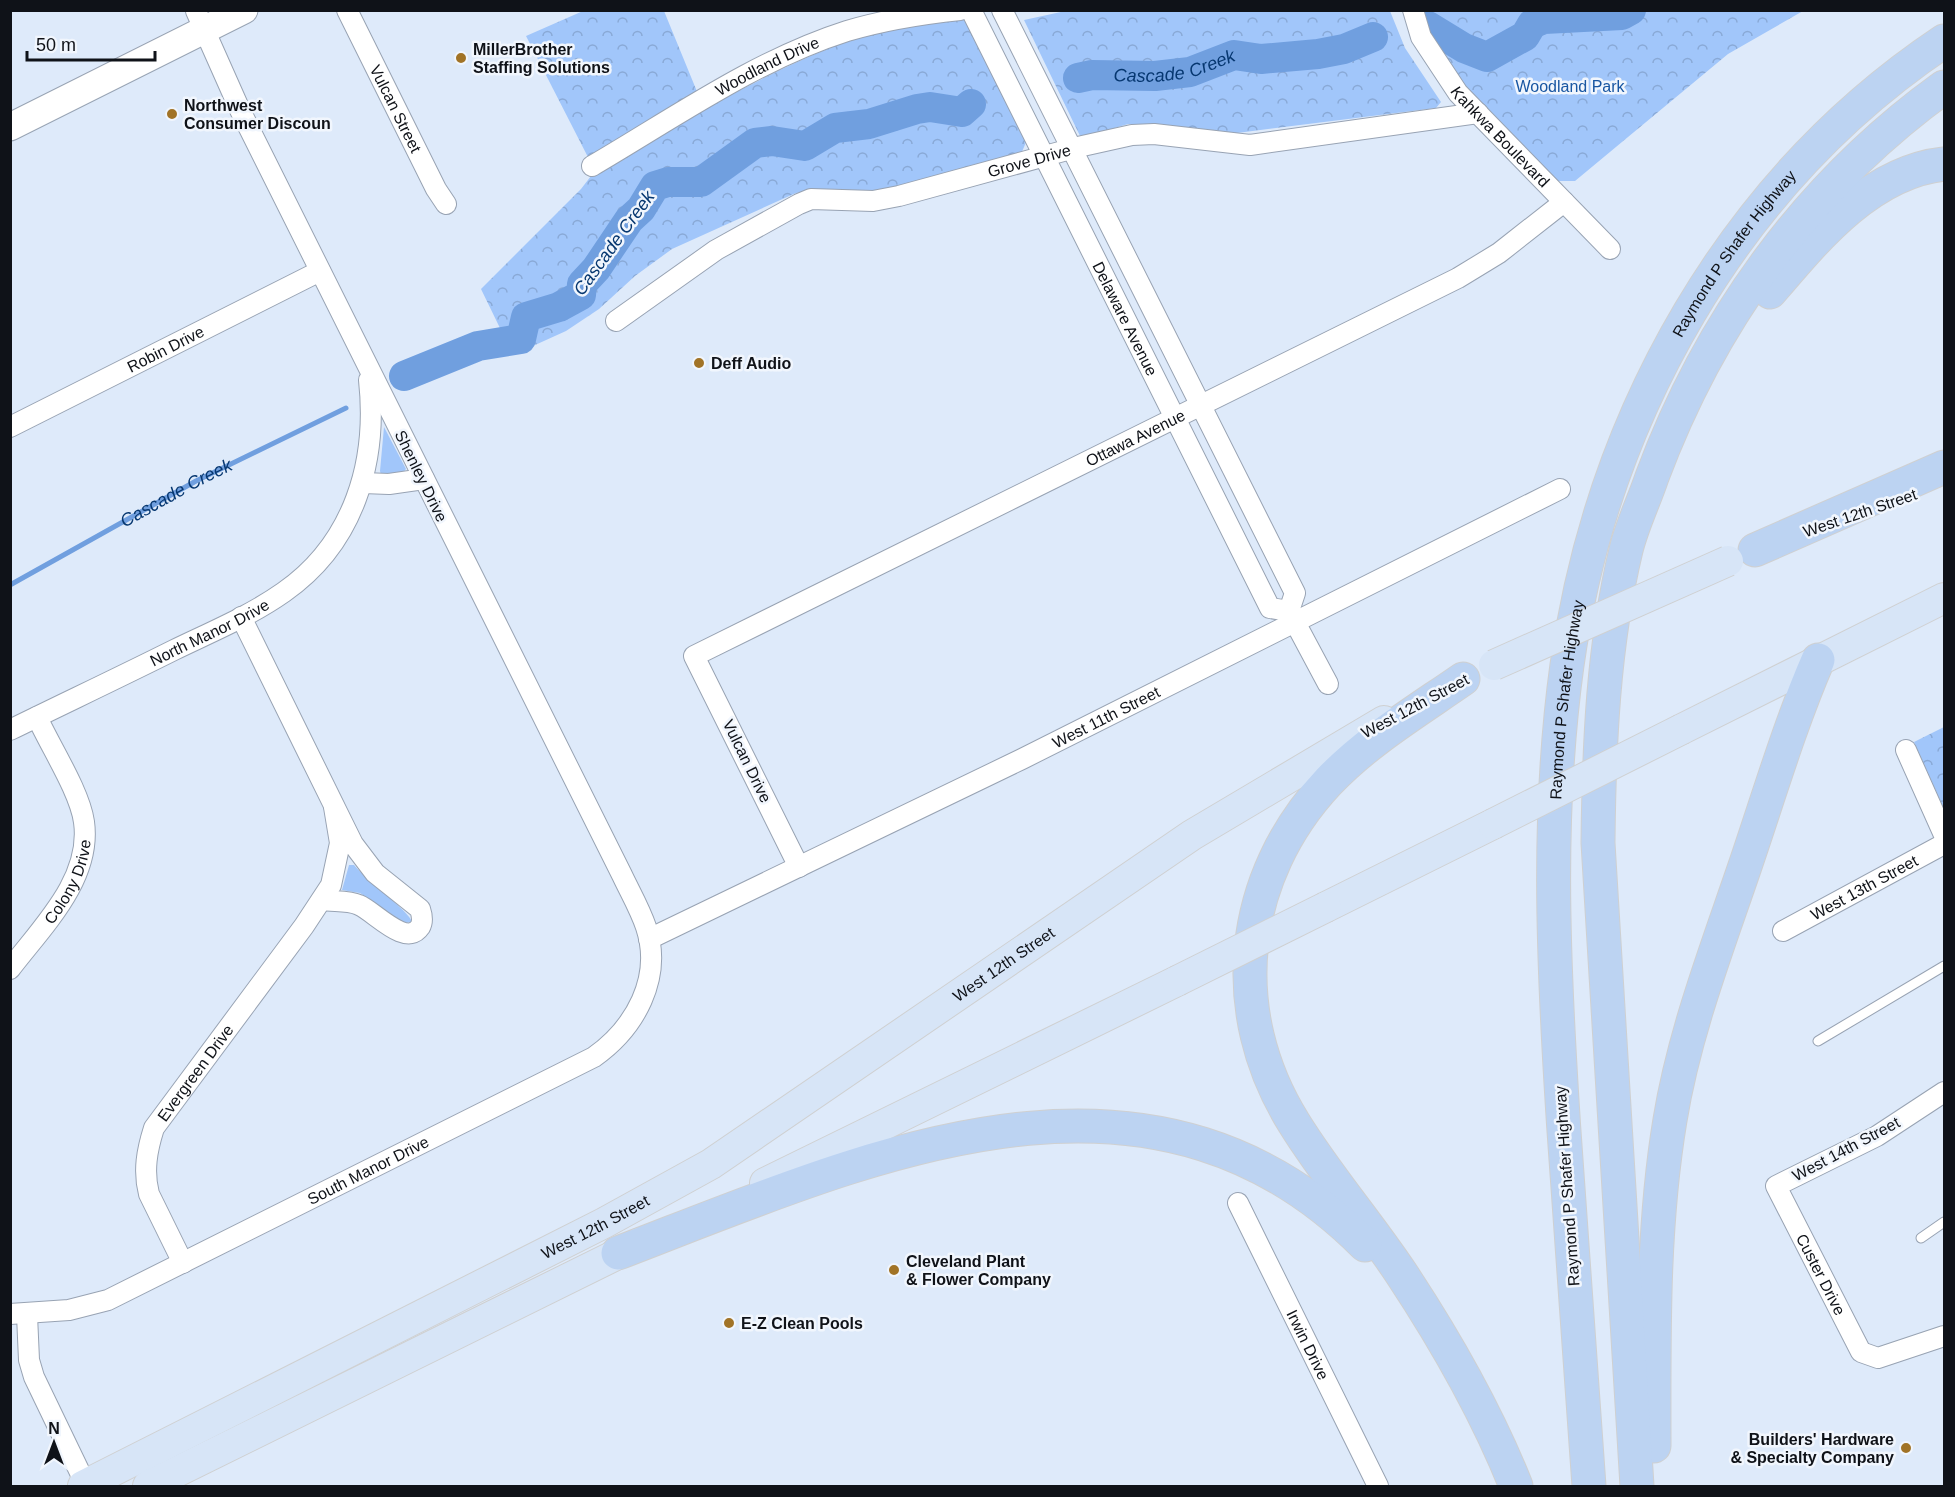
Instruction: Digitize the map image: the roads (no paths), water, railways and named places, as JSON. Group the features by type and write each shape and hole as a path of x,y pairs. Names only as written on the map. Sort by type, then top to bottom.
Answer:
{"highway":[{"name":"Raymond P Shafer Highway","path":"1589,1486 1557,1016 1553,844 1566,666 1582,582 1599,514 1642,399 1667,350 1728,251 1785,180 1822,140 1863,104 1944,41"},
{"name":"Raymond P Shafer Highway","path":"1637,1486 1598,843 1599,751 1606,669 1626,549 1672,423 1708,352 1755,276 1800,220 1869,146 1944,87"},
{"path":"1642,507 1720,359 1746,322 1792,265 1844,213 1881,185 1914,170 1944,164"},
{"path":"1741,555 1944,467"},
{"path":"1654,1486 1656,1263 1670,1119 1704,986 1798,710 1818,660"},
{"path":"1463,679 1365,748 1328,782 1295,824 1269,873 1256,913 1250,945 1251,999 1263,1054 1281,1100 1306,1142 1401,1272 1450,1352 1471,1388 1516,1486"},
{"path":"618,1253 816,1178 899,1152 1018,1130 1127,1127 1174,1135 1222,1150 1293,1186 1339,1221 1379,1259 1450,1352"}],"main road":[{"path":"10,127 198,16 244,10"},
{"name":"West 12th Street","path":"84,1486 604,1223 702,1169 762,1131 1201,829 1353,738 1463,679 1741,555 1944,485"},
{"name":"West 12th Street","path":"148,1486 618,1253 889,1124 1944,598"}],"street":[{"name":"Vulcan Street","path":"347,10 436,189 446,204"},
{"name":"Woodland Drive","path":"592,166 688,108 816,43 880,22 960,10"},
{"name":"Delaware Avenue","path":"971,10 1270,608 1292,616"},
{"name":"Delaware Avenue","path":"1002,10 1295,593 1292,616 1328,684"},
{"name":"Kahkwa Boulevard","path":"1413,10 1421,37 1446,77 1610,249"},
{"name":"Shenley Drive","path":"198,16 240,110 622,876 649,939"},
{"name":"Grove Drive","path":"616,321 716,250 755,226 811,199 873,201 899,196 1073,148 1132,135 1154,134 1250,145 1478,113"},
{"name":"Ottawa Avenue","path":"694,656 1458,278 1499,253 1564,202"},
{"name":"Robin Drive","path":"10,427 321,271"},
{"name":"North Manor Drive","path":"10,730 241,617 282,593 319,562 332,547 352,511 363,483 372,422 367,368"},
{"path":"363,483 389,484 424,479"},
{"name":"West 11th Street","path":"649,939 1022,759 1292,616 1560,489"},
{"name":"Evergreen Drive","path":"241,617 334,807 366,864 420,909 421,924 418,930 408,934 398,932 360,905 322,900"},
{"name":"Vulcan Drive","path":"694,656 799,867"},
{"name":"Colony Drive","path":"10,969 71,885 81,866 84,843 84,822 76,796 37,717"},
{"path":"1906,750 1944,836"},
{"name":"Evergreen Drive","path":"183,1263 149,1194 146,1182 148,1148 154,1128 331,885 340,843 334,807"},
{"name":"West 13th Street","path":"1783,931 1944,844"},
{"name":"South Manor Drive","path":"19,1314 69,1310 108,1300 594,1056 625,1031 636,1015 649,974 649,939"},
{"name":"West 14th Street","path":"1776,1186 1877,1136 1944,1092"},
{"name":"Custer Drive","path":"1776,1186 1861,1352 1873,1358 1902,1352 1944,1336"},
{"name":"Irwin Drive","path":"1239,1203 1378,1486"},
{"path":"19,1314 34,1377 84,1486"}],"lane":[{"path":"1818,1041 1944,966"},
{"path":"1921,1238 1944,1222"}],"waterway":[{"name":"Cascade Creek","path":"1428,26 1464,48 1487,57 1525,36 1532,24 1544,19 1622,15 1631,10"},
{"name":"Cascade Creek","path":"1078,78 1092,75 1155,76 1190,72 1234,55 1261,59 1318,54 1344,49 1373,37"},
{"name":"Cascade Creek","path":"404,376 478,346 521,339 526,317 559,307 581,295 582,284 596,269 629,220 641,209 655,186 668,182 701,182 755,143 772,141 805,146 835,128 869,124 930,107 962,112 971,104"},
{"name":"Cascade Creek","path":"10,585 196,481 346,408"}],"place":[{"name":"MillerBrother Staffing Solutions","path":"461,58"},
{"name":"Northwest Consumer Discoun","path":"172,114"},
{"name":"Deff Audio","path":"699,363"},
{"name":"Cleveland Plant & Flower Company","path":"894,1270"},
{"name":"E-Z Clean Pools","path":"729,1323"},
{"name":"Builders' Hardware & Specialty Company","path":"1906,1448"}],"park label":[{"name":"Woodland Park","path":"1570,86"}]}
